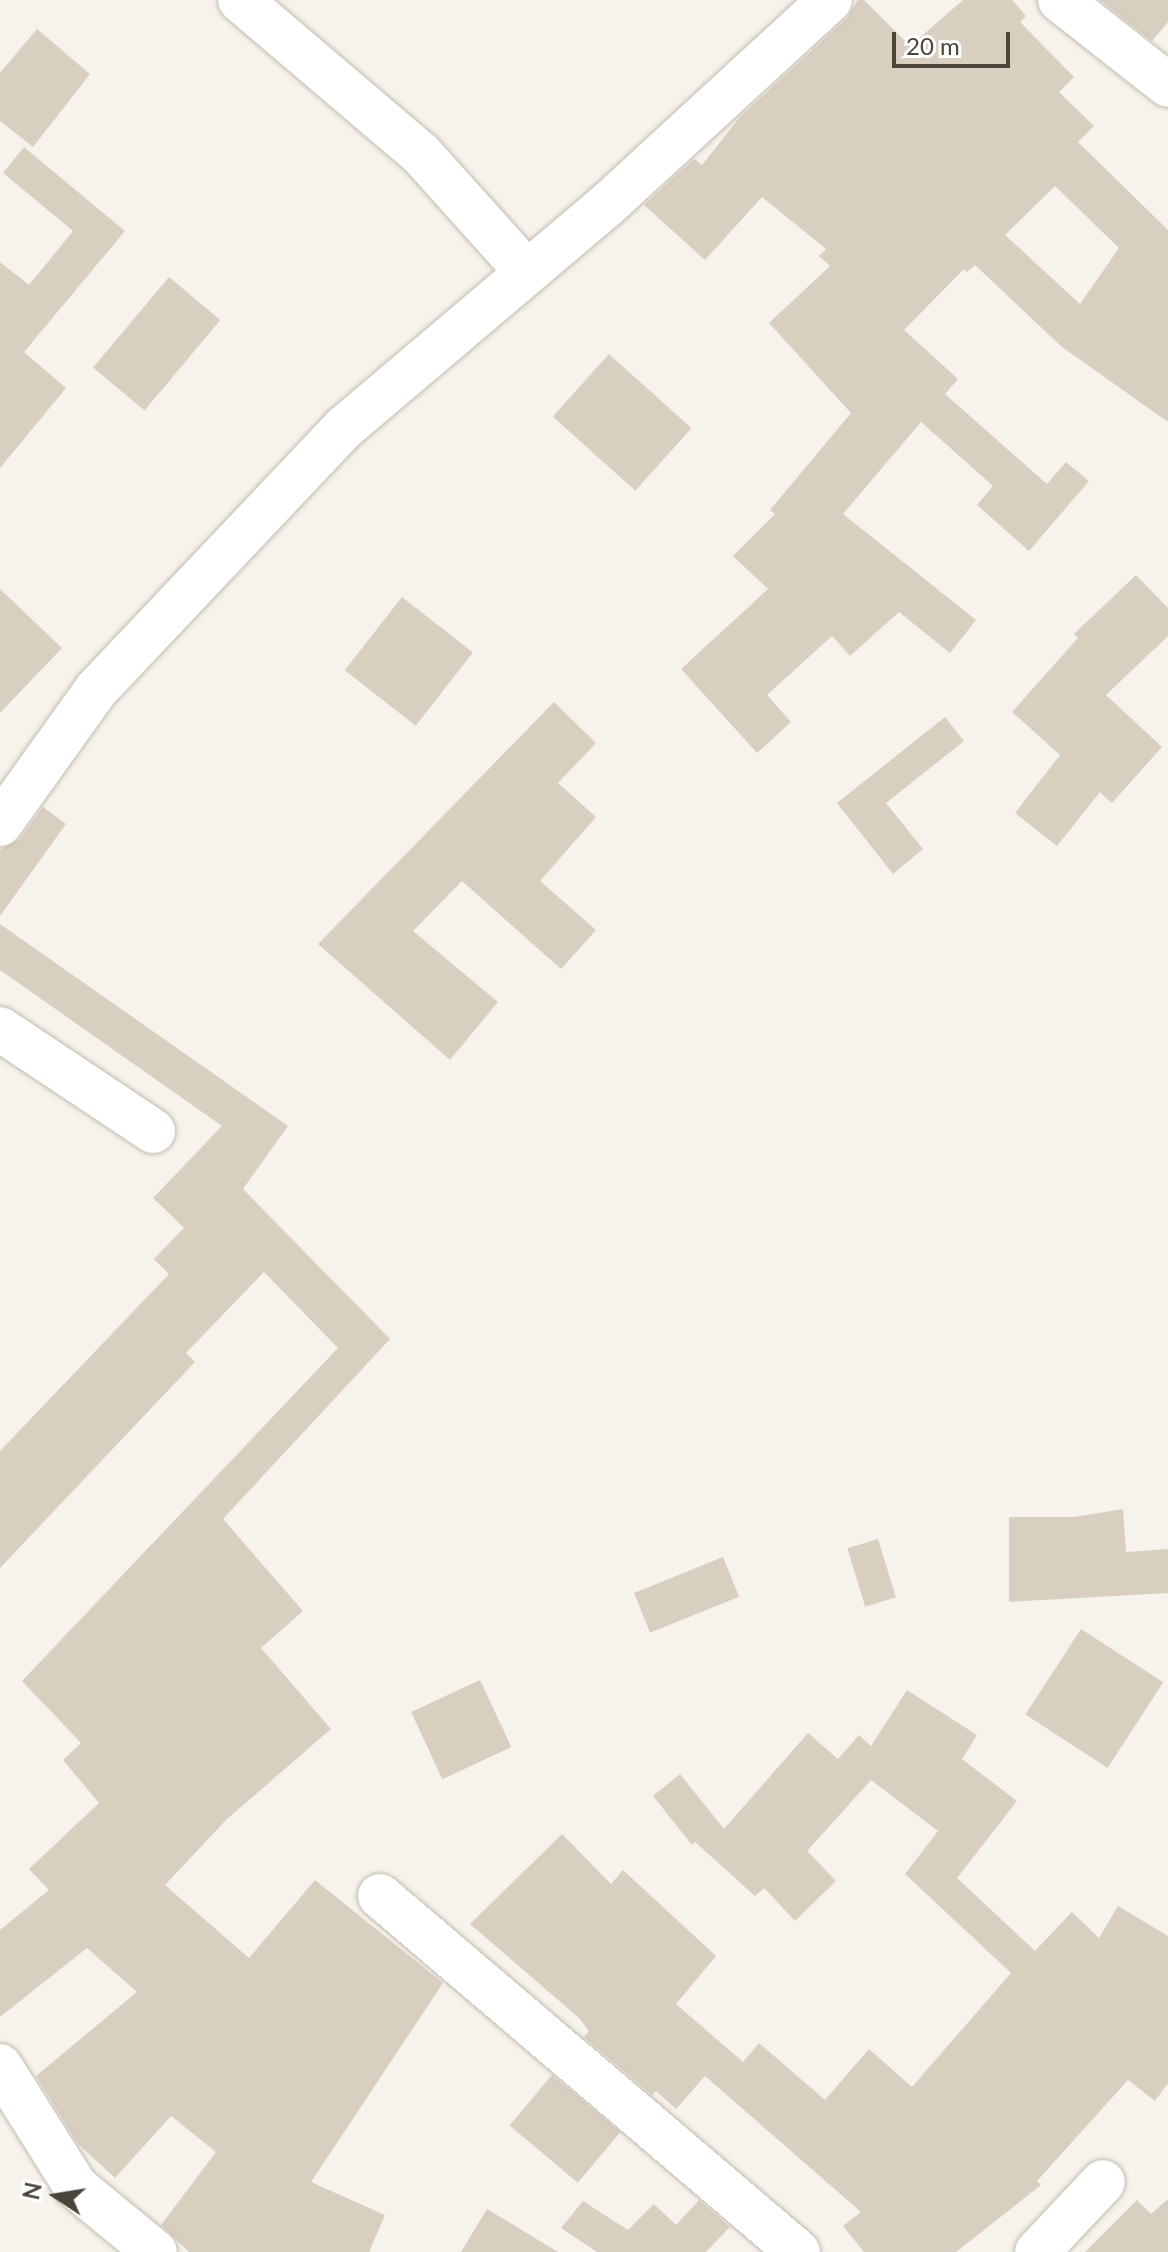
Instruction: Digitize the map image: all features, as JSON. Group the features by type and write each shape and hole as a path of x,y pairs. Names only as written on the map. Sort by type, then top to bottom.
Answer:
{"street":[{"path":"240,0 421,154 526,271"},
{"path":"0,824 96,690 345,427 607,205 830,0"},
{"path":"1060,0 1168,85"},
{"path":"0,1029 153,1131"},
{"path":"380,1896 798,2252"},
{"path":"0,2066 76,2187 155,2252"},
{"path":"1037,2252 1103,2182"}],"building":[{"path":"858,0 864,0 910,46 963,0 1012,0 1026,16 1020,22 1074,77 1059,92 1094,126 1078,142 1168,230 1168,422 1062,347 975,265 967,272 964,269 904,330 958,379 945,394 1047,484 1066,462 1089,481 1029,551 977,505 993,486 921,422 843,514 976,620 950,653 899,612 850,656 832,636 767,695 791,722 757,753 681,669 768,589 733,556 775,514 770,510 851,413 769,323 830,266 819,256 826,249 762,197 705,260 644,205 694,159 702,165 740,117 847,18","holes":["1055,186 1119,248 1080,304 1005,235"]},
{"path":"1100,0 1168,0 1168,22 1152,41"},
{"path":"37,29 90,74 33,147 0,121 0,73"},
{"path":"24,147 125,231 24,352 66,388 0,468 0,262 29,285 73,231 3,173"},
{"path":"169,277 220,320 144,410 93,367"},
{"path":"609,354 691,428 635,491 553,416"},
{"path":"1136,575 1168,608 1168,636 1106,695 1162,747 1112,803 1100,792 1057,846 1015,813 1060,755 1012,712 1078,638 1074,634"},
{"path":"0,589 62,648 0,713"},
{"path":"402,597 473,652 416,726 345,670"},
{"path":"554,702 596,743 558,783 596,817 540,881 596,930 561,969 462,881 413,931 498,1002 450,1060 318,944"},
{"path":"945,717 964,741 886,803 923,849 893,874 837,803"},
{"path":"43,807 66,824 0,916 0,850 20,839"},
{"path":"0,924 288,1126 243,1189 390,1339 223,1519 303,1611 261,1648 331,1729 227,1819 165,1885 249,1958 315,1880 443,1983 311,2182 385,2215 369,2252 189,2252 161,2225 216,2152 171,2116 115,2178 78,2144 36,2076 137,1992 87,1948 0,2017 0,1930 49,1890 29,1869 99,1803 63,1760 81,1743 22,1681 338,1348 264,1272 186,1353 195,1362 0,1568 0,1451 169,1274 154,1259 184,1228 153,1198 222,1126 0,970"},
{"path":"1123,1509 1126,1552 1168,1549 1168,1593 1009,1602 1009,1517 1074,1517"},
{"path":"878,1539 896,1597 865,1607 847,1548"},
{"path":"723,1557 739,1597 650,1633 634,1593"},
{"path":"1081,1629 1163,1682 1108,1768 1025,1715"},
{"path":"480,1680 511,1747 442,1779 411,1712"},
{"path":"907,1690 977,1735 962,1759 1017,1801 957,1878 1035,1951 1072,1912 1099,1938 1118,1906 1168,1936 1168,2083 1155,2101 1128,2080 1037,2181 1041,2185 956,2252 864,2252 843,2226 861,2212 705,2076 676,2109 656,2091 652,2095 584,2037 589,2031 579,2018 470,1924 562,1834 611,1884 623,1870 716,1956 676,2004 743,2062 759,2043 825,2100 869,2049 912,2087 1011,1973 905,1874 938,1831 871,1780 807,1851 836,1881 795,1921 764,1888 755,1896 695,1842 692,1845 653,1796 680,1774 724,1829 808,1733 838,1759 859,1735 871,1746"},
{"path":"552,2075 620,2132 578,2183 510,2126"},
{"path":"1168,2199 1168,2252 1085,2252 1137,2200 1151,2214"},
{"path":"699,2200 730,2227 706,2252 597,2252 561,2228 583,2201 628,2230 654,2204 676,2225"},
{"path":"487,2209 558,2252 461,2252"}]}
